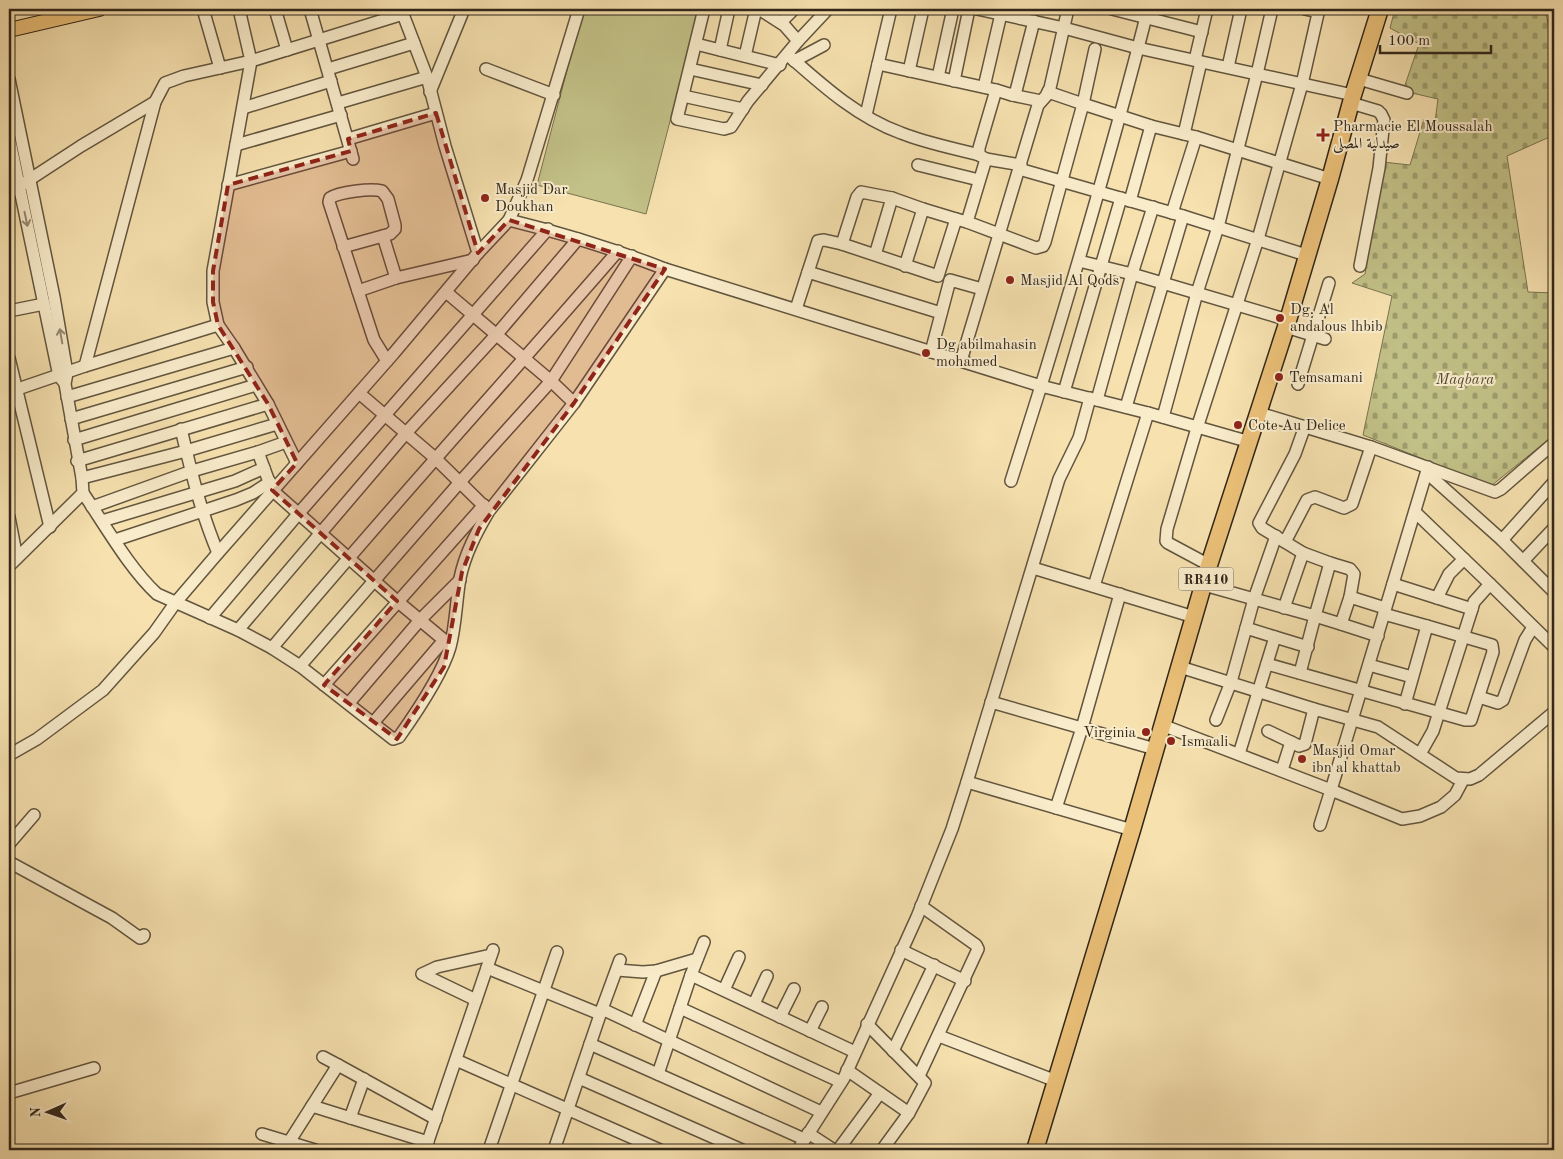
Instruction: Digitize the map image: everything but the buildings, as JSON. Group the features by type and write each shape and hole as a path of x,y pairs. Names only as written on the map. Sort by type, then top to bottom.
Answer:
{"highway":[{"name":"RR410","path":"1035,1150 1132,830 1194,616 1287,324 1380,9"}],"main road":[{"path":"9,30 99,9"}],"street":[{"path":"203,9 220,68"},
{"path":"239,9 251,61 213,271 212,295 218,325 268,404 297,463"},
{"path":"275,9 287,50"},
{"path":"228,185 352,155 310,9"},
{"path":"430,92 464,9"},
{"path":"9,755 37,739 103,690 154,633 176,602 271,486 297,463 509,220 527,180 579,9"},
{"path":"704,9 677,119 728,129 780,65 791,58 824,46"},
{"path":"720,50 728,9"},
{"path":"745,56 758,9 781,22 798,41"},
{"path":"781,22 794,9"},
{"path":"791,58 798,41 828,9"},
{"path":"866,115 891,9"},
{"path":"909,71 923,9"},
{"path":"938,77 953,9"},
{"path":"954,80 969,9"},
{"path":"977,9 1031,17 1138,48 1302,84 1352,99 1378,111 1384,120 1379,168 1360,266"},
{"path":"961,361 1038,104 1044,96 1068,9"},
{"path":"1112,9 1147,13 1202,32"},
{"path":"1228,67 1241,9"},
{"path":"1163,417 1197,292 1218,227 1272,9"},
{"path":"1210,565 1172,546 1166,541 1167,529 1197,428 1238,305 1302,84 1319,10 1305,9"},
{"path":"1184,134 1198,61 1204,10"},
{"path":"85,366 156,102 166,82 184,76 251,61 402,12 427,77 476,257"},
{"path":"984,87 995,12"},
{"path":"1011,481 1079,261 1147,13"},
{"path":"1012,94 1017,88 1031,17"},
{"path":"328,70 414,42"},
{"path":"696,44 780,65"},
{"path":"842,244 859,193 866,192 892,198 962,220 1036,248 1043,246 1083,104 1095,49"},
{"path":"791,58 842,101 900,133 1020,167 1306,255"},
{"path":"878,64 1012,94 1044,96 1083,104 1120,117 1196,137 1330,179"},
{"path":"486,69 554,95"},
{"path":"690,69 762,85"},
{"path":"338,103 427,77"},
{"path":"1359,78 1407,93"},
{"path":"9,79 54,297 64,377 83,493 114,540 149,587 157,594 238,630 272,648 300,666 393,739 399,737 444,667 460,580 470,546 486,508"},
{"path":"244,108 331,81"},
{"path":"938,276 979,180 983,157 978,148 996,90"},
{"path":"683,96 743,109"},
{"path":"9,193 81,146 156,102"},
{"path":"348,139 436,113"},
{"path":"236,145 341,115"},
{"path":"1064,392 1100,266 1151,126"},
{"path":"9,137 44,304 64,377"},
{"path":"1126,407 1163,283 1196,137"},
{"path":"918,165 979,180"},
{"path":"343,247 393,232 395,225 386,194 377,190 339,194 330,198 329,202 343,247 374,340 387,361"},
{"path":"875,255 892,198"},
{"path":"798,1150 847,1070 921,906 952,829 1059,480 1094,399 1153,208"},
{"path":"906,266 923,209"},
{"path":"509,220 548,229 618,251 665,269 1041,386 1126,407 1250,442"},
{"path":"210,618 384,415 548,229"},
{"path":"383,236 396,278"},
{"path":"238,630 406,433 497,334 578,239"},
{"path":"796,309 818,241 824,240 842,244 982,289"},
{"path":"272,648 348,557 618,251"},
{"path":"300,666 460,482 551,381 632,256"},
{"path":"358,291 396,278 476,257"},
{"path":"1079,261 1197,292 1238,305 1325,339"},
{"path":"324,685 397,601 486,508 574,403 665,269"},
{"path":"808,272 942,313"},
{"path":"931,352 950,280"},
{"path":"1298,384 1329,283"},
{"path":"446,292 525,358 574,403"},
{"path":"9,311 44,304"},
{"path":"12,391 64,377 85,366 218,325"},
{"path":"67,397 234,348"},
{"path":"9,358 12,391 50,527"},
{"path":"71,419 246,367"},
{"path":"74,440 256,386"},
{"path":"359,393 435,458 486,508"},
{"path":"77,462 268,404"},
{"path":"1094,586 1148,413"},
{"path":"1259,413 1371,446 1428,470 1492,492 1498,492 1554,443"},
{"path":"82,478 186,451 277,424"},
{"path":"1305,426 1295,454 1259,523 1262,528 1302,553 1330,564 1350,569 1354,574 1350,597 1341,624"},
{"path":"181,429 202,511 218,553"},
{"path":"92,507 192,471 286,442"},
{"path":"1216,720 1231,682 1254,599 1280,539 1307,500 1316,497 1344,508 1352,504 1371,446"},
{"path":"258,452 271,486 397,601 447,643"},
{"path":"102,521 235,481 264,468"},
{"path":"1320,825 1428,470"},
{"path":"1428,470 1522,561 1553,588"},
{"path":"1502,540 1554,482"},
{"path":"114,540 236,500 271,486"},
{"path":"13,562 83,493"},
{"path":"1415,512 1554,647"},
{"path":"9,517 13,562"},
{"path":"1522,561 1554,528"},
{"path":"1284,608 1302,553"},
{"path":"1437,598 1449,574 1464,559"},
{"path":"1300,673 1330,564"},
{"path":"1033,568 1194,616"},
{"path":"348,703 420,620 460,580"},
{"path":"1393,584 1472,609"},
{"path":"1420,754 1430,737 1439,713 1474,602 1490,584"},
{"path":"1204,585 1378,636"},
{"path":"1056,808 1082,728 1120,594"},
{"path":"1267,664 1405,704 1464,720 1471,720 1493,648 1490,644 1428,626 1350,597"},
{"path":"1405,704 1428,626"},
{"path":"1479,697 1498,702 1503,700 1525,640 1533,627"},
{"path":"1246,628 1308,647"},
{"path":"1239,754 1275,637"},
{"path":"373,724 447,643"},
{"path":"1369,665 1412,676"},
{"path":"1180,667 1383,729 1449,775 1463,780 1479,775 1554,712"},
{"path":"991,702 1155,750"},
{"path":"1268,731 1299,746 1305,744 1314,709"},
{"path":"1162,725 1282,770 1402,819 1420,816 1441,807 1456,795 1463,780"},
{"path":"1282,770 1291,742"},
{"path":"967,782 1132,830"},
{"path":"9,844 34,814"},
{"path":"9,862 102,913 139,937 144,935"},
{"path":"920,1076 978,951 978,947 921,906"},
{"path":"658,1074 704,942"},
{"path":"901,950 965,981"},
{"path":"312,1106 427,1146 487,968 492,952 437,967 422,974 476,1000"},
{"path":"489,1150 557,952"},
{"path":"724,990 740,957"},
{"path":"554,1150 618,965 643,972 656,971 697,959"},
{"path":"894,1051 934,965"},
{"path":"487,968 636,1025 821,1112"},
{"path":"636,1025 656,971"},
{"path":"691,975 855,1052"},
{"path":"754,1004 767,976"},
{"path":"780,1017 794,989"},
{"path":"810,1031 822,1007"},
{"path":"680,1008 841,1082"},
{"path":"867,1024 920,1076 925,1085 909,1113 882,1150"},
{"path":"939,1036 1056,1081"},
{"path":"590,1044 806,1136 834,1150"},
{"path":"323,1057 436,1119"},
{"path":"456,1060 655,1149"},
{"path":"287,1146 338,1065"},
{"path":"9,1093 94,1068"},
{"path":"847,1070 909,1113"},
{"path":"579,1078 742,1150"},
{"path":"350,1118 364,1079"},
{"path":"838,1150 880,1093"},
{"path":"262,1134 287,1146 315,1150"}],"highlighted area":[{"path":"436,113 478,253 509,220 665,269 574,403 479,529 462,572 444,667 397,739 324,685 397,601 272,490 297,463 268,404 218,325 213,302 213,271 228,185 351,151 348,139"}],"green space":[{"path":"583,9 699,9 646,214 537,185"},
{"name":"Maqbara","path":"1395,9 1545,9 1554,53 1554,135 1507,156 1528,292 1554,293 1554,435 1491,486 1363,435 1392,296 1352,283 1365,274 1383,162 1410,165 1424,119 1435,122 1438,99 1403,91 1419,44 1390,28"}],"place":[{"name":"Pharmacie El Moussalah صيدلية المصلى","path":"1323,135"},
{"name":"Masjid Dar Doukhan","path":"485,198"},
{"name":"Masjid Al Qods","path":"1010,280"},
{"name":"Dg. Al andalous lhbib","path":"1280,318"},
{"name":"Dg abilmahasin mohamed","path":"926,353"},
{"name":"Temsamani","path":"1279,377"},
{"name":"Cote Au Delice","path":"1238,425"},
{"name":"Virginia","path":"1146,732"},
{"name":"Ismaali","path":"1171,741"},
{"name":"Masjid Omar ibn al khattab","path":"1302,759"}]}
